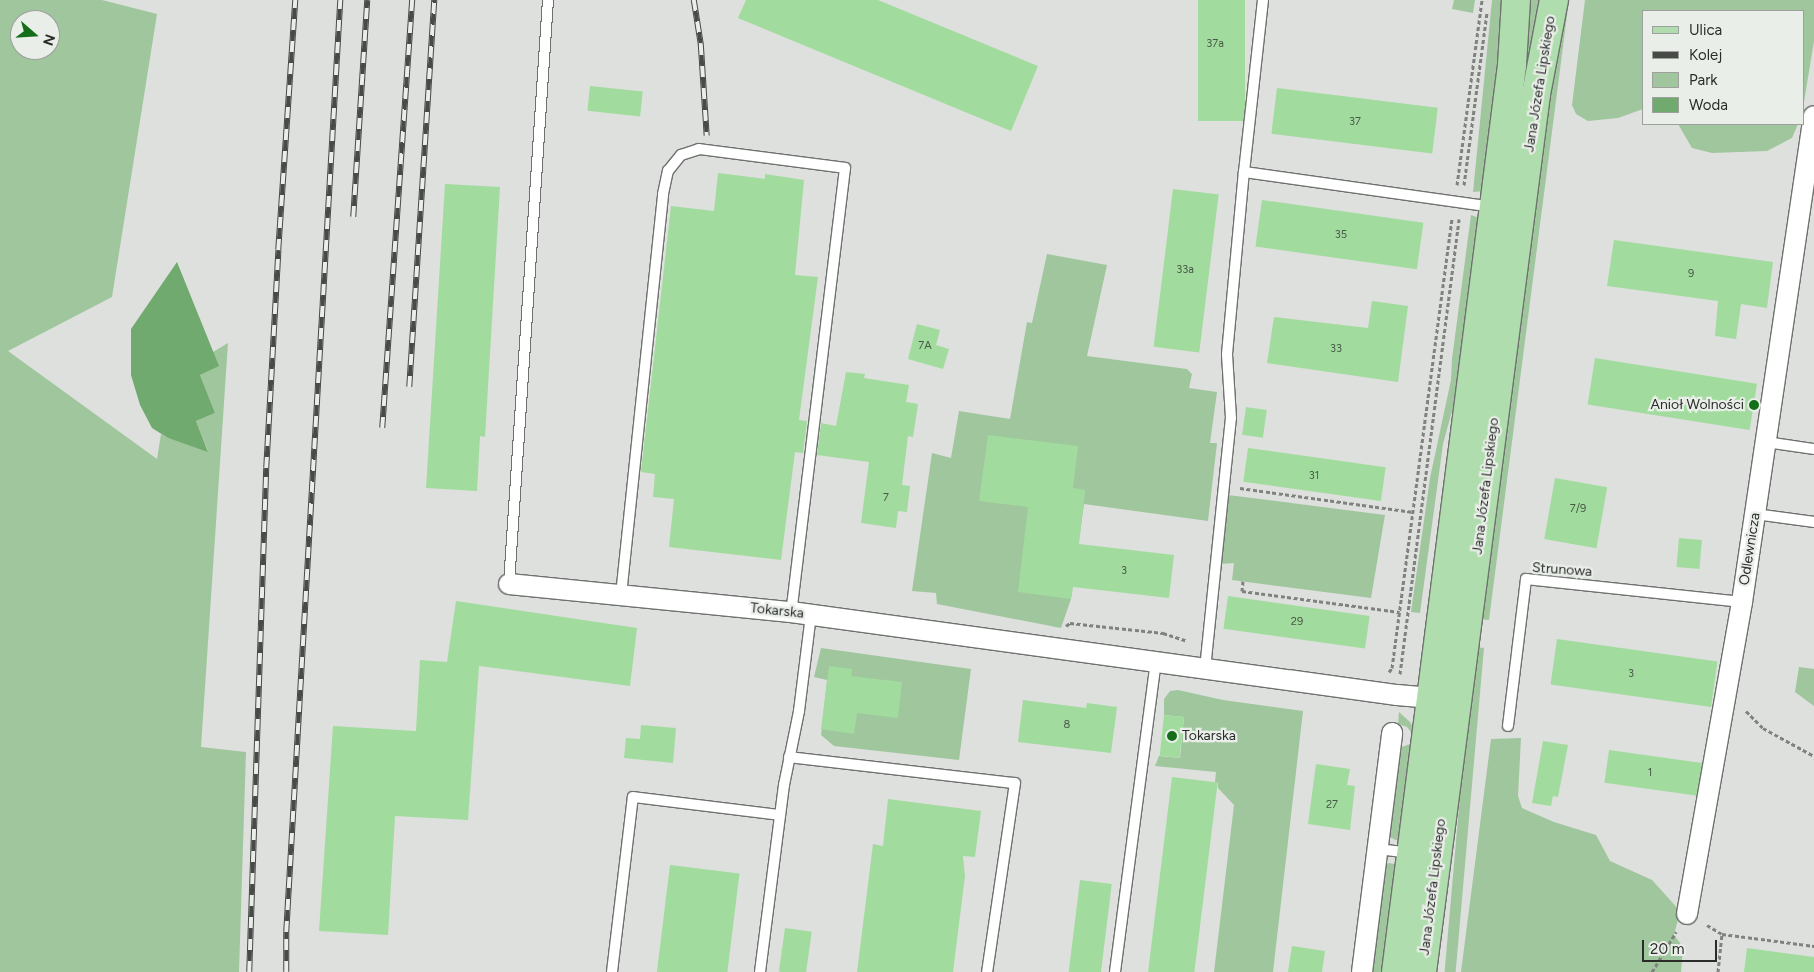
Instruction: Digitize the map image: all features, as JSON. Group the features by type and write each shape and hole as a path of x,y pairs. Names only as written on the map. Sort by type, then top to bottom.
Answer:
{"main road":[{"name":"Jana Józefa Lipskiego","path":"1422,972 1461,678 1507,208 1516,0"},
{"name":"Jana Józefa Lipskiego","path":"1396,972 1432,698 1507,208 1536,94 1554,0"}],"street":[{"name":"Odlewnicza","path":"1687,914 1742,602 1814,116"},
{"name":"Tokarska","path":"509,584 791,612 1397,695 1432,698"},
{"path":"1455,719 1432,698 1461,678"},
{"path":"1362,972 1392,733"}],"lane":[{"path":"509,584 548,0"},
{"path":"1205,669 1231,418 1227,354 1244,172 1263,0"},
{"path":"621,595 663,194 668,171 681,155 699,149 845,168 791,612"},
{"path":"1244,172 1458,203 1507,208"},
{"path":"1766,442 1814,449"},
{"path":"1755,514 1814,522"},
{"name":"Strunowa","path":"1508,726 1526,579 1742,602"},
{"path":"760,972 780,815 789,757 799,711 812,615"},
{"path":"1115,972 1156,662"},
{"path":"789,757 1015,783 987,972"},
{"path":"612,972 633,797 780,815"},
{"path":"1378,849 1411,853"}],"path":[{"path":"1397,695 1482,0"},
{"path":"1385,676 1392,668 1413,512 1487,10"},
{"path":"1225,486 1413,512"},
{"path":"1244,582 1242,591 1400,612"},
{"path":"1725,694 1737,701 1763,728 1814,756"},
{"path":"1652,972 1687,914 1722,934 1814,946"},
{"path":"1718,972 1722,934"}],"green space":[{"path":"0,0 102,0 157,14 112,297 8,351 157,459 161,434 208,451 196,421 215,413 200,375 218,366 213,352 228,343 201,747 246,752 239,972 0,972"},
{"path":"1454,0 1475,0 1473,13 1452,9"},
{"path":"1492,0 1503,0 1499,86 1484,191 1473,192"},
{"path":"1524,0 1543,0 1527,68 1525,69"},
{"path":"1564,0 1569,0 1489,620 1477,619 1538,140"},
{"path":"1585,0 1814,0 1814,41 1804,102 1804,10 1642,10 1642,109 1618,118 1588,121 1576,114 1572,105"},
{"path":"1679,125 1798,125 1792,138 1767,151 1712,153 1692,148"},
{"path":"1471,215 1479,218 1461,378 1443,444 1420,613 1411,612 1430,478 1451,380 1452,359"},
{"path":"1047,254 1107,265 1087,356 1187,369 1192,374 1189,388 1217,392 1210,443 1217,443 1208,521 1084,504 1071,599 1061,628 937,604 936,593 912,591 932,453 951,458 959,411 1010,419 1027,322 1032,323"},
{"path":"1228,495 1385,515 1371,598 1232,580 1234,563 1220,564"},
{"path":"1473,647 1484,648 1456,972 1445,972"},
{"path":"821,648 971,669 959,760 834,746 821,735 827,680 814,677"},
{"path":"1799,667 1814,669 1814,706 1795,692"},
{"path":"1178,690 1223,700 1303,711 1273,972 1214,972 1234,805 1218,788 1218,783 1215,782 1216,772 1155,766 1159,756 1180,758 1184,717 1164,715 1164,699 1170,691"},
{"path":"1399,712 1410,722 1414,730 1400,840 1396,840 1387,836 1402,747 1410,744 1411,740 1411,732 1407,727 1398,724"},
{"path":"1521,738 1518,796 1522,808 1554,822 1596,835 1610,861 1652,880 1680,911 1674,935 1683,947 1681,972 1461,972 1491,739"},
{"path":"1384,864 1399,865 1388,972 1371,972"}],"water":[{"path":"177,262 219,366 200,375 215,413 196,421 208,452 168,438 152,428 140,405 131,375 131,329"}],"building":[{"path":"746,0 878,0 1038,66 1011,131 738,18"},
{"path":"1198,0 1245,0 1245,121 1198,121"},
{"path":"590,86 643,92 640,116 587,111"},
{"path":"1277,88 1438,108 1432,153 1271,134"},
{"path":"718,173 765,179 765,174 804,180 795,275 818,277 799,420 807,421 803,453 795,452 781,560 669,547 674,499 653,497 655,474 641,472 671,206 714,211"},
{"path":"445,184 500,187 485,437 480,436 477,491 426,488"},
{"path":"1173,189 1219,195 1199,352 1154,347"},
{"path":"1262,200 1423,223 1417,269 1255,247"},
{"path":"1614,240 1773,262 1767,308 1741,304 1736,339 1715,336 1718,301 1607,286"},
{"path":"1372,301 1408,306 1398,382 1267,363 1274,317 1368,328"},
{"path":"917,324 940,330 936,345 949,349 943,369 908,359"},
{"path":"1595,358 1757,384 1750,430 1588,404"},
{"path":"846,372 865,374 864,378 909,385 906,402 918,404 913,437 908,436 902,485 910,486 907,512 898,511 896,528 861,523 869,462 817,455 821,423 836,426"},
{"path":"1246,407 1267,410 1263,438 1242,435"},
{"path":"988,435 1078,446 1073,488 1085,490 1079,544 1174,555 1169,598 1073,587 1071,599 1018,592 1028,507 979,501"},
{"path":"1248,448 1386,467 1381,501 1243,482"},
{"path":"1555,478 1607,487 1596,548 1544,539"},
{"path":"1679,538 1702,540 1699,569 1676,567"},
{"path":"1228,596 1370,616 1365,649 1223,629"},
{"path":"456,601 637,628 630,686 479,666 468,820 395,816 388,935 319,931 333,726 416,731 420,660 447,662"},
{"path":"1557,639 1717,662 1711,707 1551,685"},
{"path":"829,666 852,669 851,676 902,682 898,718 857,713 854,734 821,729"},
{"path":"1023,700 1086,708 1087,703 1117,707 1111,753 1018,742"},
{"name":"Tokarska","path":"1164,715 1184,717 1180,758 1160,756"},
{"path":"641,725 676,728 673,763 624,758 626,738 640,739"},
{"path":"1543,741 1568,745 1558,797 1553,796 1551,806 1532,803"},
{"path":"1609,750 1702,763 1697,796 1604,783"},
{"path":"1316,764 1350,769 1347,785 1355,786 1350,830 1308,824"},
{"path":"1172,777 1218,783 1194,972 1148,972"},
{"path":"888,799 981,811 975,857 963,856 965,876 953,972 857,972 873,844 883,846"},
{"path":"670,865 739,874 727,972 657,972"},
{"path":"1080,880 1112,884 1101,972 1069,972"},
{"path":"785,928 812,932 806,972 779,972"},
{"path":"1292,946 1325,951 1322,972 1288,972"},
{"path":"1747,948 1814,957 1814,972 1744,972"}],"railway":[{"path":"249,972 266,468 278,250 295,0"},
{"path":"286,972 286,932 340,0"},
{"path":"353,217 367,0"},
{"path":"382,428 412,0"},
{"path":"409,387 434,0"},
{"path":"694,0 701,44 707,136"}],"place":[{"name":"Anioł Wolności","path":"1754,405"},
{"name":"Tokarska","path":"1172,736"}]}
